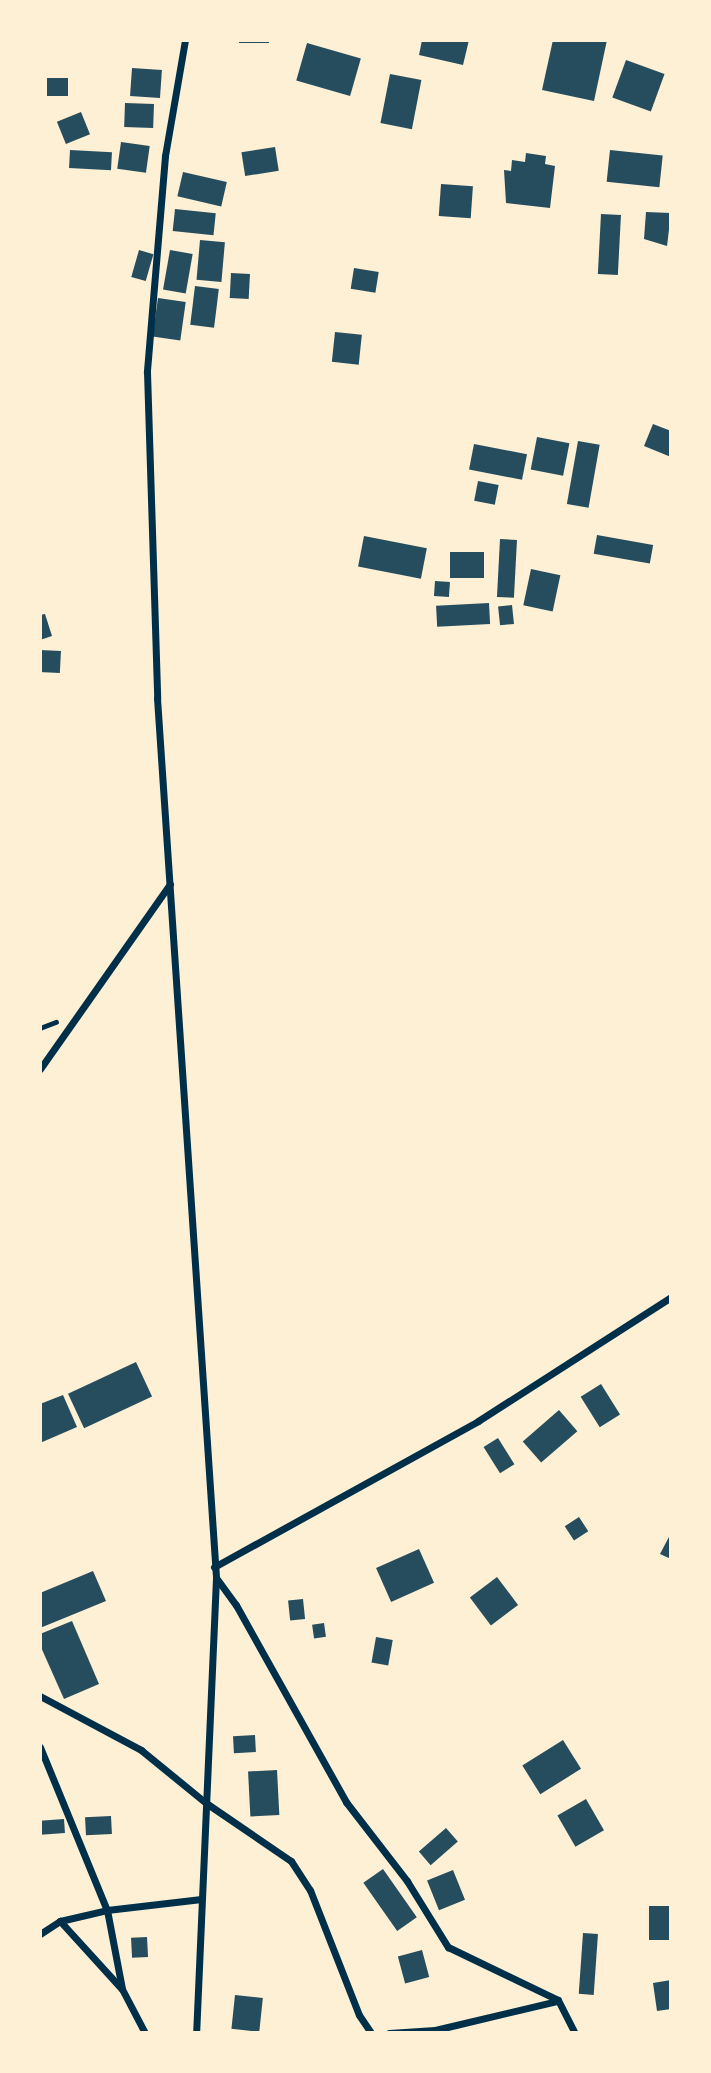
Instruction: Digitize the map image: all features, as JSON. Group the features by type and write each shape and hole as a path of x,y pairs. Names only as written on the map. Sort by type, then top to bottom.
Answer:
{"street":[{"path":"185,40 164,156 147,372 157,698 216,1578 196,2033"},
{"path":"40,1069 170,883"},
{"path":"214,1567 478,1421 671,1297"},
{"path":"216,1578 236,1605 346,1802 407,1881 448,1948 558,2000 575,2033"},
{"path":"40,1696 141,1750 206,1803 291,1861 310,1890 371,2033"},
{"path":"40,1747 107,1910 122,1989"},
{"path":"40,1934 60,1921 107,1910 201,1899"},
{"path":"60,1921 122,1989 145,2033"},
{"path":"389,2033 435,2031 558,2000"}],"building":[{"path":"239,40 269,40 269,43 239,43"},
{"path":"422,40 469,40 463,65 419,55"},
{"path":"553,40 607,40 594,101 542,90"},
{"path":"307,43 361,58 350,96 296,80"},
{"path":"626,60 665,74 651,112 612,98"},
{"path":"132,68 162,70 160,98 130,96"},
{"path":"390,74 421,80 412,129 380,123"},
{"path":"47,78 68,78 68,96 47,96"},
{"path":"125,103 154,104 153,128 124,127"},
{"path":"81,112 90,134 66,144 57,122"},
{"path":"121,142 150,146 146,173 117,169"},
{"path":"275,147 279,171 245,176 241,152"},
{"path":"70,150 112,152 111,170 69,168"},
{"path":"610,150 663,156 659,187 607,182"},
{"path":"526,153 546,156 545,164 555,166 550,208 506,203 504,170 511,171 512,160 525,162"},
{"path":"183,172 227,182 221,206 177,196"},
{"path":"441,184 473,186 471,218 439,216"},
{"path":"175,209 216,213 213,235 173,231"},
{"path":"646,212 671,213 667,246 644,239"},
{"path":"601,214 621,215 618,275 598,274"},
{"path":"200,240 225,242 221,282 197,280"},
{"path":"139,250 153,254 146,281 131,277"},
{"path":"170,250 193,254 186,293 163,289"},
{"path":"354,268 379,272 375,293 351,289"},
{"path":"231,273 250,274 249,299 230,298"},
{"path":"195,286 219,289 214,328 190,325"},
{"path":"158,298 186,302 180,341 153,337"},
{"path":"335,332 362,335 359,365 332,362"},
{"path":"653,424 671,431 671,457 644,446"},
{"path":"537,437 569,443 563,476 531,469"},
{"path":"578,441 600,445 589,508 567,504"},
{"path":"474,444 527,454 522,480 469,470"},
{"path":"478,481 499,485 495,505 474,501"},
{"path":"597,535 653,545 650,564 594,554"},
{"path":"364,536 427,548 421,579 358,566"},
{"path":"500,539 517,540 514,598 497,597"},
{"path":"450,552 484,552 484,578 450,578"},
{"path":"531,569 560,575 553,611 523,605"},
{"path":"435,581 450,582 449,597 434,596"},
{"path":"489,603 490,624 437,627 436,606"},
{"path":"512,605 514,624 500,625 498,606"},
{"path":"45,614 52,636 40,640 40,615"},
{"path":"40,650 61,651 60,673 40,672"},
{"path":"136,1362 152,1396 84,1428 68,1394"},
{"path":"601,1384 620,1415 600,1427 581,1397"},
{"path":"63,1395 77,1427 40,1443 40,1404"},
{"path":"559,1410 577,1431 541,1463 523,1441"},
{"path":"498,1438 514,1464 500,1473 484,1447"},
{"path":"579,1517 588,1531 574,1541 565,1526"},
{"path":"671,1533 671,1559 660,1554"},
{"path":"419,1549 434,1583 391,1602 376,1568"},
{"path":"93,1571 106,1601 40,1628 40,1593"},
{"path":"497,1577 518,1605 491,1625 470,1597"},
{"path":"303,1599 305,1619 290,1620 288,1601"},
{"path":"72,1621 99,1684 64,1699 40,1645 40,1634"},
{"path":"324,1623 326,1637 314,1639 312,1625"},
{"path":"376,1637 393,1640 388,1666 371,1663"},
{"path":"255,1735 256,1752 234,1753 233,1736"},
{"path":"563,1740 581,1769 540,1794 522,1765"},
{"path":"277,1770 279,1815 250,1816 248,1772"},
{"path":"586,1799 604,1830 575,1847 557,1816"},
{"path":"111,1816 112,1834 86,1835 85,1817"},
{"path":"64,1819 65,1833 41,1835 40,1821"},
{"path":"446,1828 458,1842 431,1865 419,1852"},
{"path":"383,1869 417,1917 397,1931 363,1883"},
{"path":"453,1870 465,1900 439,1910 427,1880"},
{"path":"649,1906 671,1906 671,1940 649,1940"},
{"path":"583,1933 598,1934 594,1995 579,1994"},
{"path":"147,1937 148,1957 132,1958 131,1938"},
{"path":"422,1950 429,1977 405,1984 398,1956"},
{"path":"671,1980 671,2009 657,2011 653,1983"},
{"path":"235,1995 263,1998 259,2032 231,2029"}]}
